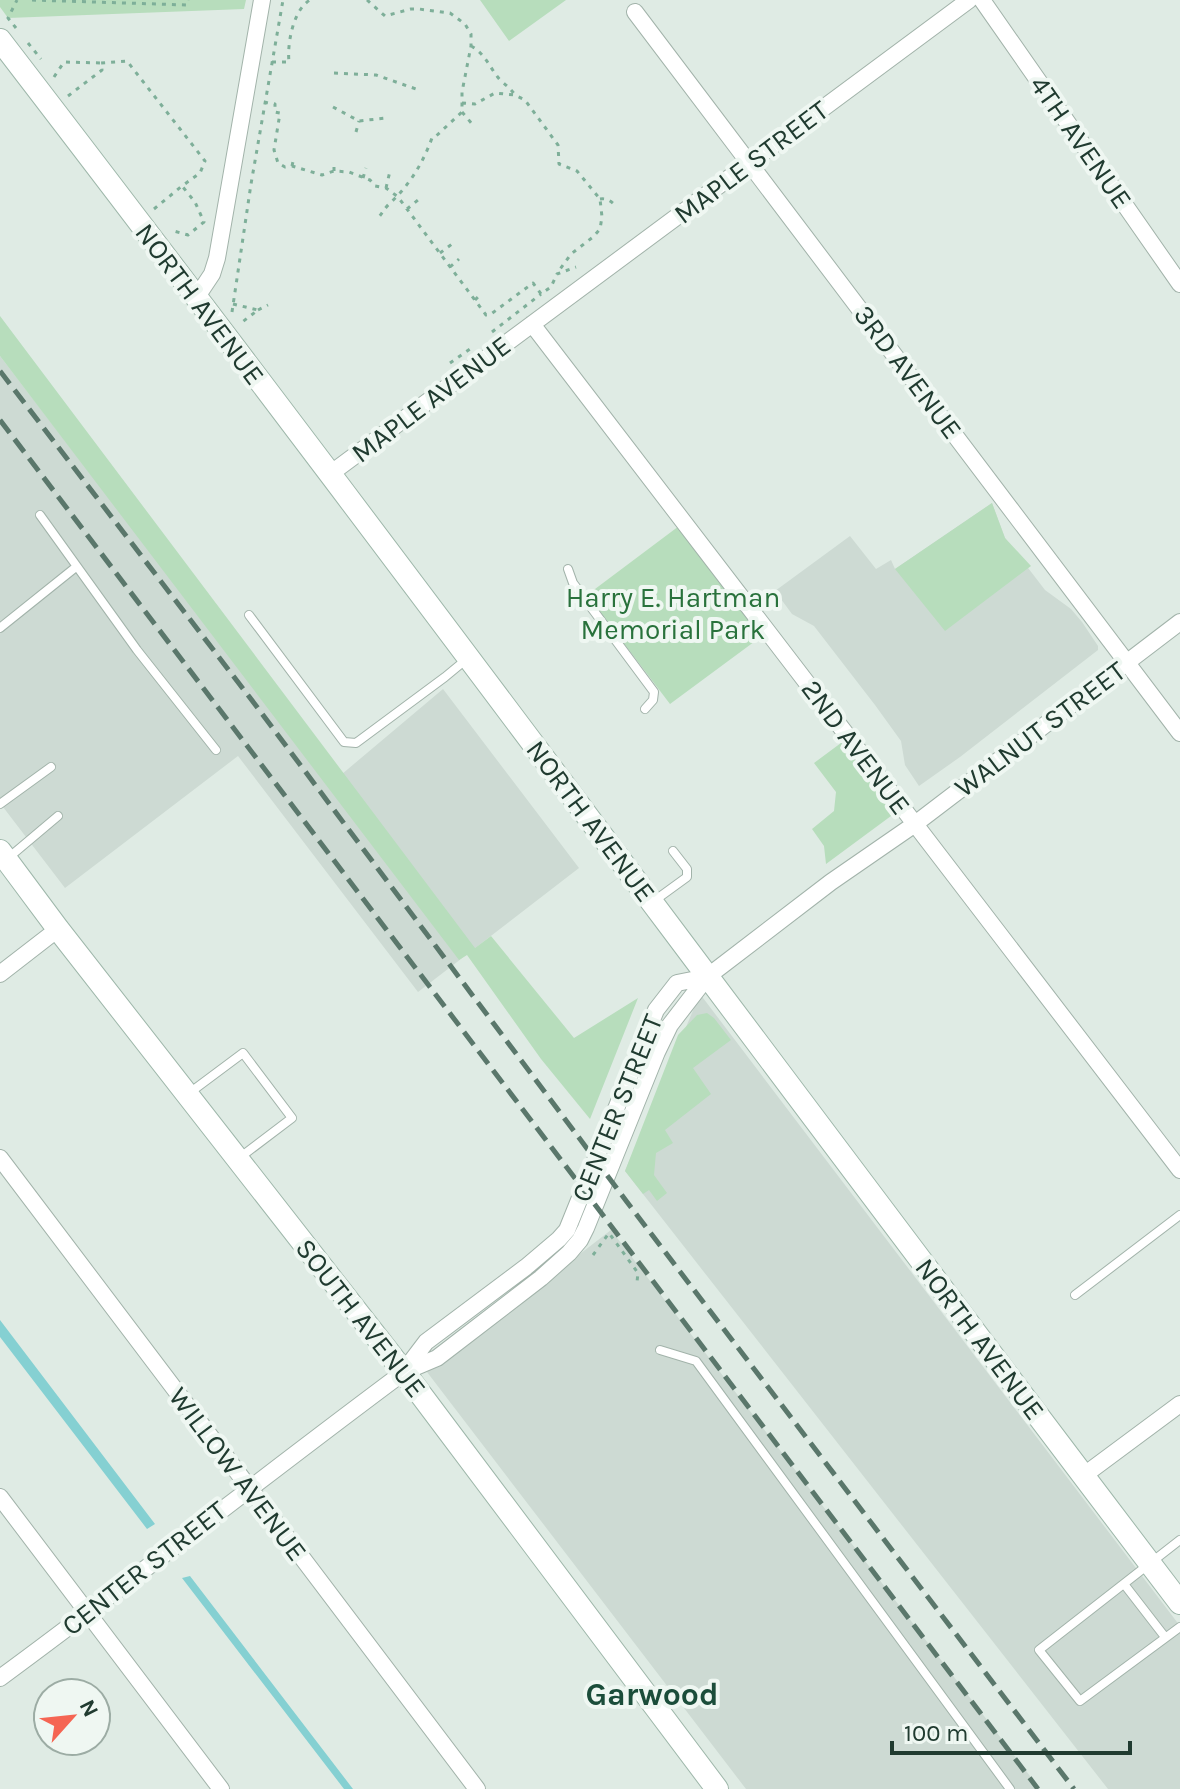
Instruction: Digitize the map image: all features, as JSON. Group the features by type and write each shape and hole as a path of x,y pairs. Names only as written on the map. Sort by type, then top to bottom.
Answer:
{"main road":[{"name":"NORTH AVENUE","path":"8,34 196,298 1150,1565 1179,1599"},
{"name":"SOUTH AVENUE","path":"3,855 404,1372 717,1789"}],"street":[{"path":"196,298 212,274 217,258 262,0"},
{"name":"MAPLE STREET","path":"532,324 969,0"},
{"name":"4TH AVENUE","path":"982,0 1180,284"},
{"name":"3RD AVENUE","path":"635,12 1180,733"},
{"name":"MAPLE AVENUE","path":"330,474 532,324"},
{"name":"2ND AVENUE","path":"532,324 1180,1170"},
{"name":"WALNUT STREET","path":"707,977 831,882 915,824 1180,622"},
{"path":"0,974 58,929"},
{"name":"CENTER STREET","path":"0,1678 404,1372 426,1342 559,1239 567,1230 656,1010 677,983 707,977"},
{"name":"WILLOW AVENUE","path":"0,1158 477,1789"},
{"path":"1083,1476 1180,1404"},
{"path":"0,1497 221,1789"}],"lane":[{"path":"40,515 137,650 216,750"},
{"path":"0,628 76,567"},
{"path":"568,569 573,583 654,692 653,700 645,709"},
{"path":"249,615 344,742 356,743 468,657"},
{"path":"0,804 51,767"},
{"path":"3,855 58,816"},
{"path":"652,902 687,877 687,869 673,851"},
{"path":"188,1095 243,1053 292,1118 238,1160"},
{"path":"1075,1295 1180,1215"},
{"path":"660,1350 696,1361 1010,1789"},
{"path":"1180,1540 1039,1650 1080,1701 1180,1627"},
{"path":"1124,1584 1165,1637"}],"path":[{"path":"8,34 8,18 17,0"},
{"path":"32,0 187,5 188,0"},
{"path":"232,311 283,0"},
{"path":"272,62 289,62 289,37 299,11 310,0"},
{"path":"367,0 385,16 411,9 450,13 465,24 471,34 471,46 462,92 462,112 473,125"},
{"path":"24,38 46,67"},
{"path":"471,46 480,51 515,95"},
{"path":"60,86 53,76 64,62 127,61 205,161 200,173 153,210"},
{"path":"67,96 102,70 101,63"},
{"path":"334,73 376,74 416,89"},
{"path":"462,103 475,104 495,93 515,95 525,100 558,145 559,164 577,171 600,199 602,217 600,229 593,237 569,252 551,287 482,340"},
{"path":"264,102 275,104 275,112 281,111 274,150 278,163 322,175 334,171 349,172 370,180 375,186 386,188 398,197 486,315 532,281 541,294"},
{"path":"333,107 359,121 386,118"},
{"path":"377,219 409,182 432,138 462,112"},
{"path":"356,132 359,121"},
{"path":"426,134 432,138"},
{"path":"428,147 434,152"},
{"path":"292,166 294,157"},
{"path":"334,163 334,171"},
{"path":"349,172 351,165"},
{"path":"363,178 366,168"},
{"path":"386,188 390,171"},
{"path":"370,180 372,173"},
{"path":"162,221 172,232 188,235 204,222 195,202 182,186"},
{"path":"600,199 611,200 616,206"},
{"path":"407,209 418,200"},
{"path":"427,237 431,232"},
{"path":"440,253 456,241"},
{"path":"450,267 459,259"},
{"path":"557,274 576,267"},
{"path":"475,300 482,293"},
{"path":"233,304 258,310"},
{"path":"241,323 268,305"},
{"path":"442,369 474,346"},
{"path":"593,1255 609,1233 638,1273 637,1282"}],"shaded area":[{"path":"0,356 329,785 443,689 579,868 418,992 238,756 65,888 0,803"},
{"path":"992,503 1005,538 1045,590 1071,609 1082,622 1098,650 919,786 905,765 901,741 875,705 814,626 792,614 775,591 850,536 876,569 891,560 895,569"},
{"path":"700,994 1180,1626 1180,1789 1108,1789 625,1171"},
{"path":"611,1230 1040,1789 746,1789 427,1372"}],"green space":[{"path":"0,0 246,0 244,9 8,18 0,7"},
{"path":"480,0 566,0 509,41"},
{"path":"0,316 475,948 491,936 574,1038 638,998 590,1119 541,1059 467,955 459,960 0,356"},
{"path":"992,503 1005,538 1031,566 945,631 895,569"},
{"name":"Harry E. Hartman Memorial Park","path":"679,526 762,636 670,704 587,595"},
{"path":"845,740 894,807 891,816 826,864 824,846 812,829 834,811 836,792 814,763"},
{"path":"707,1013 731,1040 693,1068 711,1094 665,1130 673,1143 656,1153 654,1175 667,1193 657,1201 649,1190 643,1194 625,1171 678,1035 697,1015"}],"water":[{"path":"0,1320 155,1524 147,1529 0,1337"},
{"path":"190,1576 353,1789 344,1789 182,1578"}],"railway":[{"path":"0,371 1074,1789"},
{"path":"0,420 1038,1789"}],"district":[{"name":"Garwood","path":"652,1694"}]}
